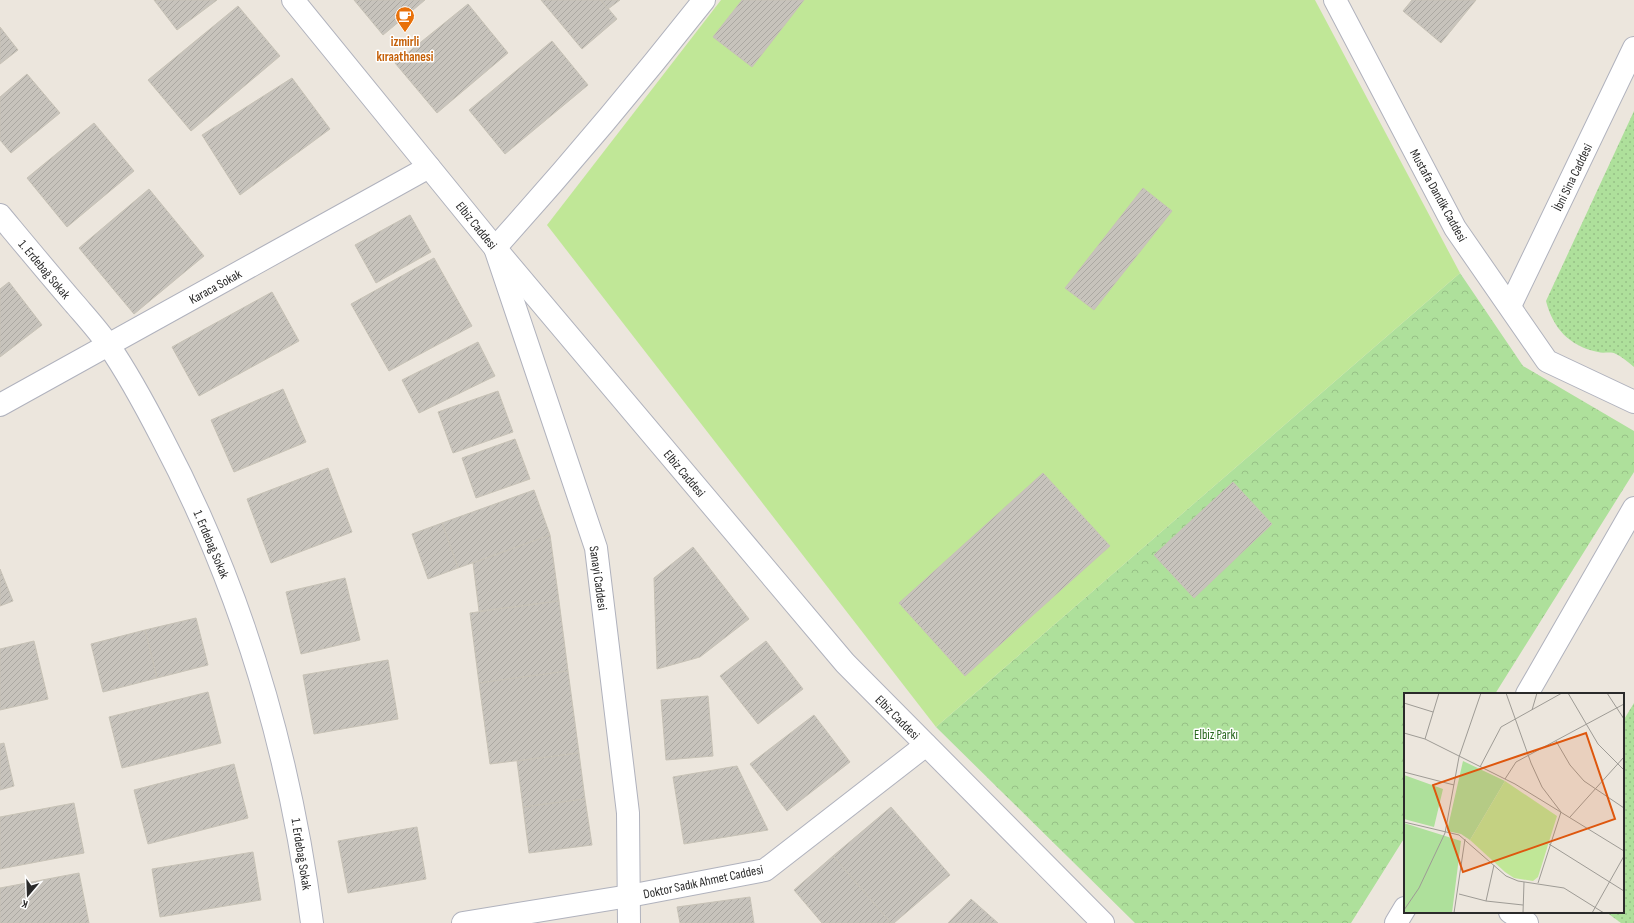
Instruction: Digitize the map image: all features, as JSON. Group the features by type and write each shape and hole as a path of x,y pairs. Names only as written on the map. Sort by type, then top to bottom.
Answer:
{"street":[{"name":"Elbiz Caddesi","path":"293,0 495,248 845,663 1103,923"},
{"path":"495,248 578,155 658,59 704,0"},
{"name":"Mustafa Dandik Caddesi","path":"1336,0 1455,228 1547,361 1634,402"},
{"name":"İbni Sina Caddesi","path":"1510,306 1634,48"},
{"name":"Karaca Sokak","path":"0,405 429,167"},
{"name":"1. Erdebağ Sokak","path":"0,215 109,344 145,406 178,469 208,534 235,600 258,668 279,744 294,806 312,923"},
{"name":"Sanayi Caddesi","path":"495,248 596,548 628,814 630,923"},
{"path":"1529,693 1634,508"},
{"name":"Doktor Sadık Ahmet Caddesi","path":"463,923 629,896 765,870 926,745"},
{"path":"1396,923 1404,910"},
{"path":"1512,913 1527,923"}],"green space":[{"path":"721,0 1315,0 1460,273 936,727 547,225"},
{"path":"1634,111 1634,367 1614,353 1600,353 1579,345 1571,340 1553,320 1546,301"},
{"name":"Elbiz Parkı","path":"1460,273 1523,366 1634,431 1634,472 1496,693 1404,693 1404,839 1351,923 1135,923 936,727"},
{"path":"1634,703 1634,923 1621,923 1607,913 1624,913 1624,719"}],"building":[{"path":"154,0 217,0 177,30"},
{"path":"354,0 425,0 383,35"},
{"path":"541,0 601,0 617,19 582,49"},
{"path":"601,0 620,0 608,9"},
{"path":"742,0 804,0 752,67 713,37"},
{"path":"1412,0 1476,0 1441,43 1403,11"},
{"path":"468,4 508,53 437,113 395,63"},
{"path":"238,6 280,56 191,131 148,80"},
{"path":"0,27 18,50 0,64"},
{"path":"552,41 588,85 505,154 469,110"},
{"path":"27,74 60,113 11,153 0,140 0,97"},
{"path":"292,78 330,129 240,195 202,135"},
{"path":"94,123 134,171 67,227 27,178"},
{"path":"1143,188 1172,211 1094,310 1065,288"},
{"path":"149,189 204,256 134,314 79,248"},
{"path":"410,215 431,252 376,283 355,245"},
{"path":"434,258 472,326 389,371 351,304"},
{"path":"9,282 42,325 0,357 0,289"},
{"path":"272,292 299,341 199,396 172,347"},
{"path":"478,342 495,376 419,413 402,380"},
{"path":"283,389 306,442 234,472 211,420"},
{"path":"498,391 513,432 453,453 438,412"},
{"path":"515,439 530,479 476,498 462,458"},
{"path":"328,468 352,532 271,563 247,499"},
{"path":"1043,473 1110,546 965,676 899,603"},
{"path":"1233,482 1272,524 1194,598 1154,555"},
{"path":"534,490 550,535 458,568 442,523"},
{"path":"442,523 458,568 428,579 412,534"},
{"path":"550,535 559,601 479,611 473,563"},
{"path":"693,547 749,619 700,657 657,669 654,578"},
{"path":"0,569 13,601 0,606"},
{"path":"345,578 360,640 301,654 286,592"},
{"path":"559,601 568,671 479,683 470,613"},
{"path":"196,618 208,665 157,678 145,630"},
{"path":"145,630 157,678 103,692 91,644"},
{"path":"34,641 48,699 0,710 0,649"},
{"path":"766,641 803,689 758,724 720,676"},
{"path":"388,660 398,719 314,734 303,675"},
{"path":"568,671 579,753 490,764 479,683"},
{"path":"208,692 221,743 122,768 109,717"},
{"path":"708,696 713,756 666,760 661,700"},
{"path":"814,715 850,762 787,811 750,764"},
{"path":"4,743 14,786 0,790 0,744"},
{"path":"579,753 585,799 523,807 517,761"},
{"path":"234,764 248,818 148,844 134,790"},
{"path":"737,766 768,830 684,844 673,777"},
{"path":"585,799 592,845 529,853 523,807"},
{"path":"74,803 84,853 0,869 0,817"},
{"path":"891,807 950,875 894,923 891,923 833,856"},
{"path":"417,827 426,879 348,893 338,841"},
{"path":"253,852 261,900 160,917 152,869"},
{"path":"833,856 891,923 822,923 794,890"},
{"path":"79,873 89,923 0,923 0,888"},
{"path":"750,897 754,923 680,923 677,907"},
{"path":"971,899 998,923 948,923"}],"place":[{"name":"izmirli kıraathanesi","path":"405,33"}]}
